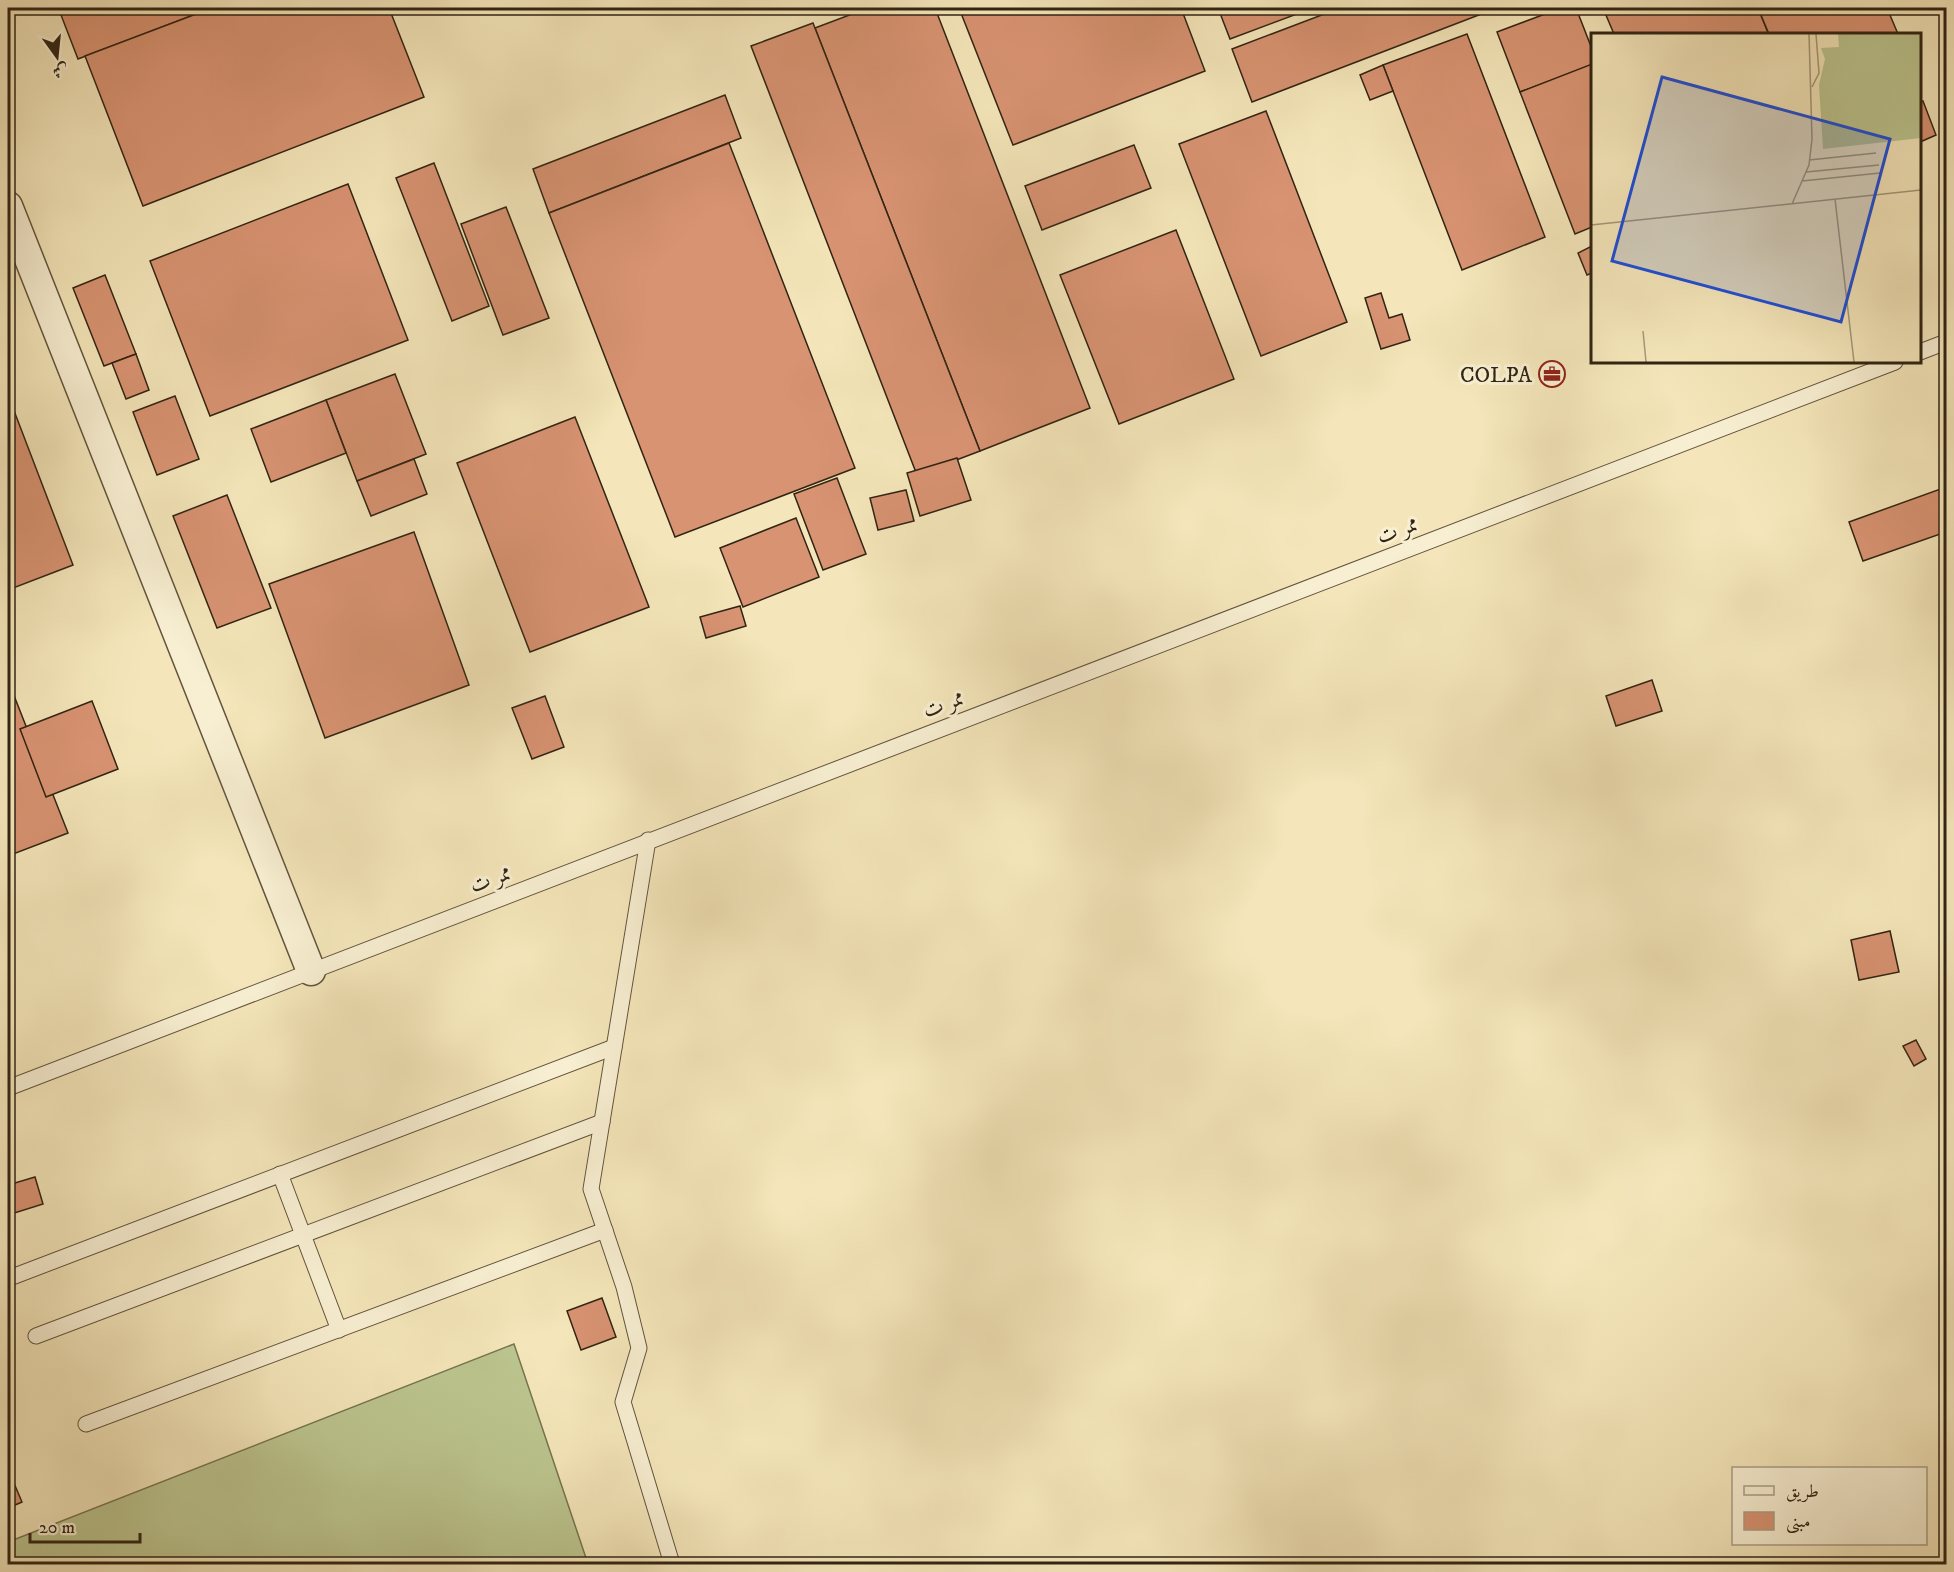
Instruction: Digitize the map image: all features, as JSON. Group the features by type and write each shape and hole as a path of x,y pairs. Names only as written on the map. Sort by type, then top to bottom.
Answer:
{"street":[{"path":"8,206 311,971"}],"lane":[{"path":"1921,352 1947,342"},
{"name":"ممر ت","path":"8,1088 1892,363"},
{"path":"648,840 591,1190 624,1287 639,1348 623,1402 672,1564"},
{"path":"12,1277 615,1047"},
{"path":"36,1336 602,1122"},
{"path":"280,1174 339,1330"},
{"path":"86,1424 604,1230"}],"green space":[{"path":"514,1344 588,1564 8,1564 8,1542"}],"building":[{"path":"58,8 79,8 61,15"},
{"path":"79,8 212,8 78,59 61,15"},
{"path":"212,8 389,8 424,97 143,206 85,56"},
{"path":"868,8 935,8 1090,408 980,451 815,28"},
{"path":"959,8 1181,8 1205,71 1013,145"},
{"path":"1218,8 1313,8 1230,39"},
{"path":"1340,8 1497,8 1252,102 1232,49"},
{"path":"1561,8 1576,8 1591,46 1591,65 1520,92 1497,32"},
{"path":"1603,8 1758,8 1768,33 1614,33"},
{"path":"1758,8 1887,8 1898,33 1769,33"},
{"path":"813,23 980,451 917,475 751,46"},
{"path":"1467,34 1545,237 1462,270 1383,65"},
{"path":"1591,64 1591,227 1575,234 1520,92"},
{"path":"1383,65 1393,91 1370,100 1360,75"},
{"path":"725,95 741,138 549,213 533,169"},
{"path":"1923,101 1936,135 1921,142 1921,102"},
{"path":"1266,111 1347,322 1261,356 1179,144"},
{"path":"729,143 855,468 675,537 549,213"},
{"path":"1134,145 1151,188 1042,230 1025,186"},
{"path":"434,163 489,306 452,321 396,178"},
{"path":"348,184 408,340 210,416 150,261"},
{"path":"506,207 549,318 503,335 461,224"},
{"path":"1176,230 1234,379 1119,424 1060,275"},
{"path":"1591,246 1591,273 1587,275 1578,253"},
{"path":"105,275 136,354 104,366 73,288"},
{"path":"1381,293 1389,318 1402,314 1410,340 1381,349 1365,298"},
{"path":"136,354 149,390 126,399 112,363"},
{"path":"395,374 426,454 357,481 326,400"},
{"path":"8,395 73,565 8,590"},
{"path":"175,396 199,459 157,475 133,412"},
{"path":"326,400 346,453 271,482 251,429"},
{"path":"575,417 649,607 530,652 457,463"},
{"path":"957,458 971,500 920,516 907,473"},
{"path":"414,459 427,494 371,516 357,481"},
{"path":"837,478 866,554 823,570 794,494"},
{"path":"1946,487 1946,532 1863,561 1849,522"},
{"path":"906,490 914,521 878,530 870,498"},
{"path":"227,495 271,608 217,628 173,516"},
{"path":"796,518 819,577 743,607 720,548"},
{"path":"414,532 469,685 325,738 269,584"},
{"path":"740,606 746,626 706,638 700,617"},
{"path":"1652,680 1662,711 1616,726 1606,696"},
{"path":"13,693 68,833 8,856 8,695"},
{"path":"545,696 564,747 532,759 512,708"},
{"path":"92,701 118,769 46,797 20,729"},
{"path":"1890,931 1899,972 1859,980 1851,940"},
{"path":"1916,1040 1926,1059 1914,1066 1903,1046"},
{"path":"35,1177 43,1204 8,1215 8,1185"},
{"path":"602,1298 616,1337 581,1350 567,1311"},
{"path":"8,1469 22,1502 8,1508"}],"place":[{"name":"COLPA","path":"1552,374"}]}
